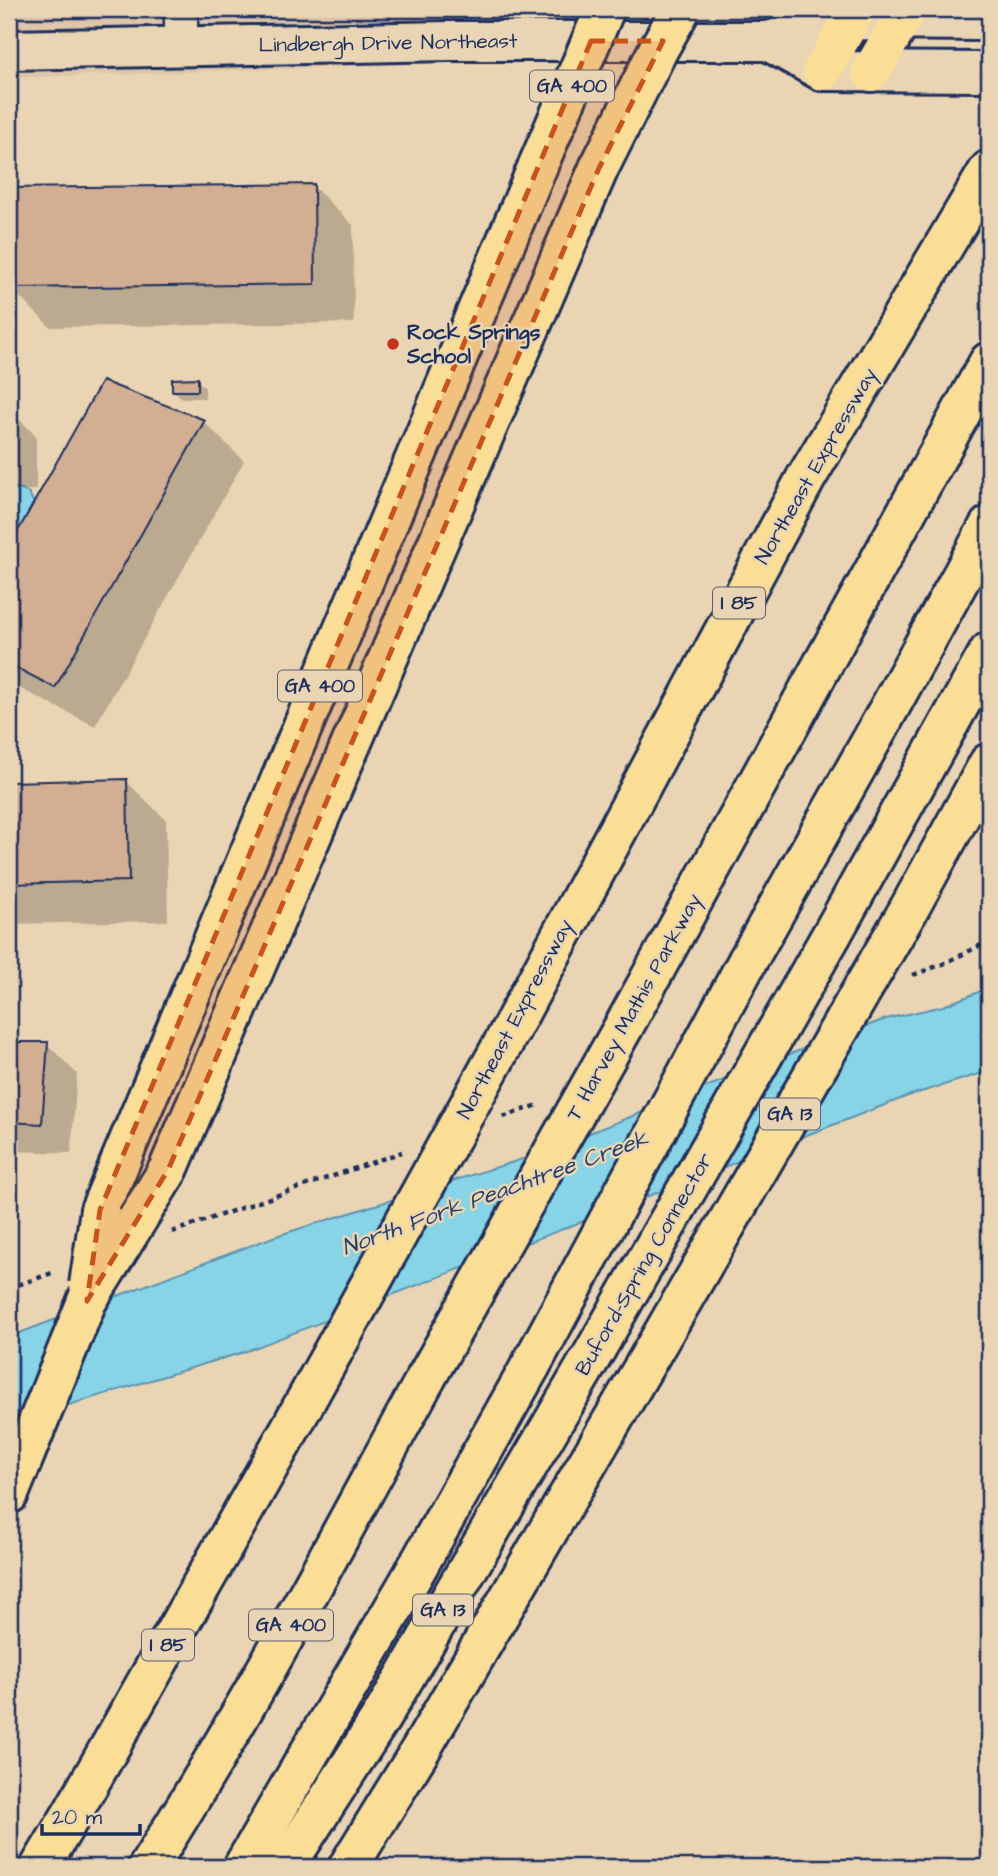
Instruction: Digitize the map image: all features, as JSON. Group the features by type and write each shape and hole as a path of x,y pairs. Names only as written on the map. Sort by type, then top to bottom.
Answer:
{"highway":[{"name":"GA 400","path":"87,1301 100,1210 605,9"},
{"path":"9,1494 87,1301 168,1170 599,168 681,9"},
{"path":"822,71 853,15"},
{"path":"871,72 904,15"},
{"name":"Northeast Expressway","path":"40,1867 294,1422 503,1044 806,478 989,170"},
{"name":"T Harvey Mathis Parkway","path":"148,1867 182,1815 275,1655 989,362"},
{"path":"243,1867 396,1605 530,1367 748,960 989,526"},
{"name":"Buford-Spring Connector","path":"285,1867 382,1716 596,1349 989,652"},
{"name":"GA 13","path":"348,1867 421,1749 671,1320 909,909 989,763"}],"main road":[{"name":"Lindbergh Drive Northeast","path":"9,50 448,41 768,41 853,15 904,15 989,21"},
{"name":"Lindbergh Drive Northeast","path":"768,41 822,71 989,72"}],"street":[{"path":"181,9 181,47"}],"highlighted area":[{"path":"591,41 663,41 599,168 168,1170 87,1301 100,1210"}],"shaded area":[{"path":"9,9 528,9 507,61 9,78"}],"water":[{"path":"15,487 29,493 34,503 15,551 9,558 9,488"},
{"name":"North Fork Peachtree Creek","path":"989,988 989,1071 908,1096 244,1352 9,1423 9,1337 276,1236 526,1158 813,1045 886,1019 943,1006"}],"building":[{"path":"314,184 315,284 9,288 9,188"},
{"path":"198,378 198,391 172,391 172,379"},
{"path":"102,381 205,420 55,688 9,664 9,547"},
{"path":"9,411 13,411 14,468 9,468"},
{"path":"127,779 129,881 9,884 9,782"},
{"path":"9,1042 48,1042 42,1124 9,1122"}],"place":[{"name":"Rock Springs School","path":"393,344"}]}
